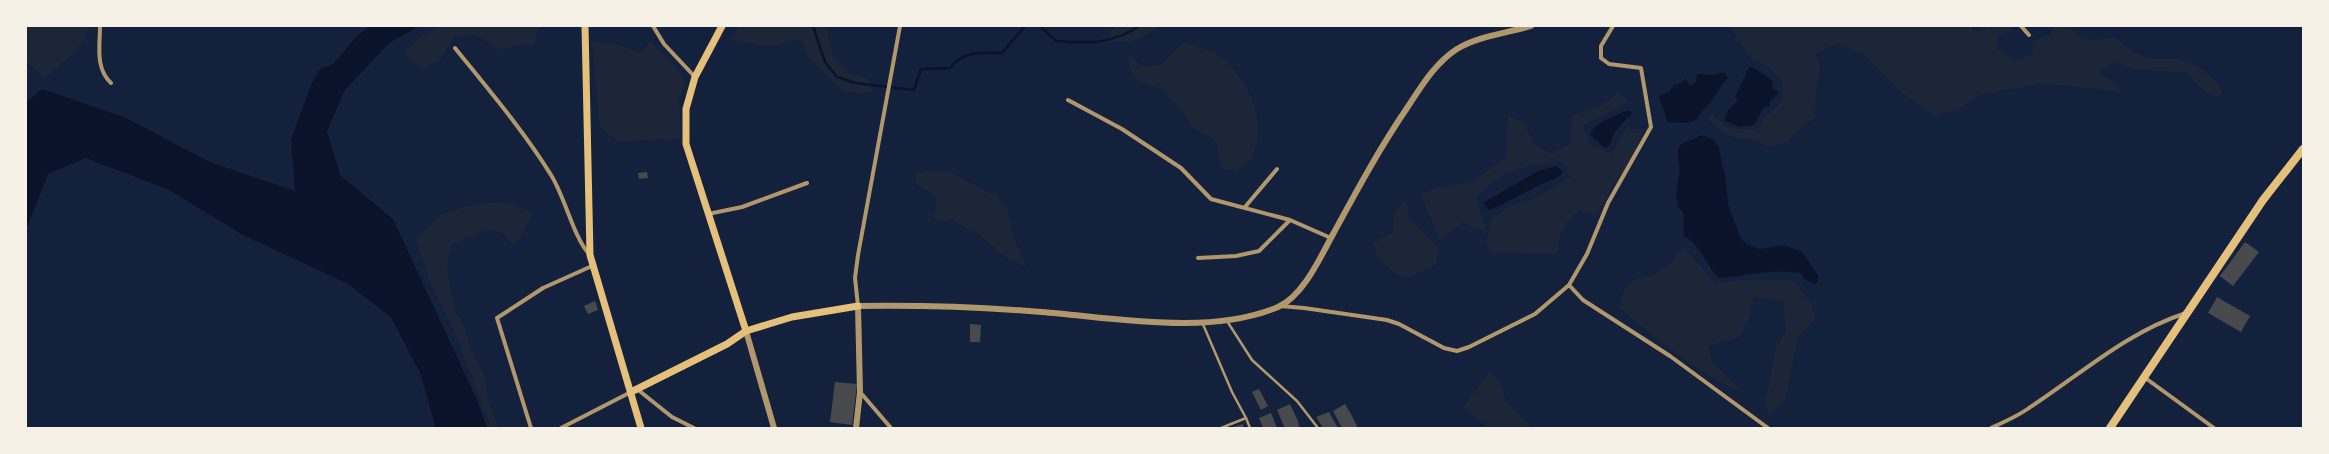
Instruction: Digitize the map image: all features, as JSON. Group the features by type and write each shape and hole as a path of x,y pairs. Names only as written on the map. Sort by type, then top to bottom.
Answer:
{"highway":[{"path":"2110,428 2263,200 2303,149"}],"main road":[{"path":"580,26 584,38"},
{"path":"585,26 584,38 587,87 590,255 592,266 634,391 641,428"},
{"path":"722,26 695,77 686,109 686,144 707,214 746,331"},
{"path":"634,391 665,373 727,344 746,331 792,317 858,306"}],"street":[{"path":"100,26 98,51 102,70 111,83"},
{"path":"652,26 664,44 695,77"},
{"path":"856,428 860,392 858,306 855,278 859,248 900,26"},
{"path":"858,306 956,306 1118,319 1202,322 1227,321 1279,306 1290,300 1302,287 1385,141 1422,85 1440,63 1458,48 1483,39 1531,26"},
{"path":"1279,306 1386,320 1399,324 1444,348 1457,351 1469,347 1535,314 1569,285 1587,254 1608,204 1652,127 1641,68 1609,64 1601,58 1601,46 1613,26"},
{"path":"2021,26 2029,35"},
{"path":"455,48 548,170 565,203 581,243 590,255"},
{"path":"1068,100 1122,129 1181,168 1211,199 1290,220 1331,238"},
{"path":"1245,207 1277,169"},
{"path":"707,214 742,207 807,183"},
{"path":"1198,258 1236,256 1259,251 1290,220"},
{"path":"532,428 497,318 543,288 592,266"},
{"path":"1569,285 1583,300 1670,356 1768,428"},
{"path":"1991,428 2028,409 2091,363 2160,321 2187,313"},
{"path":"746,331 774,428"},
{"path":"2144,377 2214,428"},
{"path":"561,428 634,391 672,416 694,428"},
{"path":"860,392 891,428"}],"lane":[{"path":"1227,321 1252,360 1297,401 1318,428"},
{"path":"1202,322 1232,392 1250,428"},
{"path":"1221,428 1246,418"}],"shaded area":[{"path":"26,26 90,26 77,51 45,77 26,62"},
{"path":"370,26 419,26 388,44 345,90 327,131 340,175 393,219 477,400 487,428 436,428 420,373 391,317 348,284 241,234 169,190 86,158 48,174 26,230 26,102 42,89 124,117 210,162 295,191 291,139 312,83 320,69 333,64 358,35"},
{"path":"441,26 539,26 534,44 499,50 476,34 454,37 441,59 424,68 414,64 405,53 418,38"},
{"path":"739,26 826,26 833,55 848,73 867,78 872,93 844,92 809,59 802,40 787,41 773,47 731,40"},
{"path":"1115,26 1162,26 1132,42 1105,42"},
{"path":"1729,26 1972,26 1973,32 1986,29 1987,26 2010,26 2013,31 1998,36 1997,48 2015,61 2033,54 2032,41 2050,35 2054,26 2070,26 2074,32 2083,38 2094,39 2114,37 2132,51 2148,58 2173,59 2189,62 2208,74 2219,85 2223,92 2216,98 2201,88 2186,72 2137,70 2115,62 2097,72 2115,83 2121,92 2043,83 1979,95 1957,110 1934,116 1900,91 1863,54 1837,43 1814,54 1820,65 1815,105 1816,117 1804,125 1788,142 1769,147 1749,138 1738,139 1733,137 1722,131 1708,119 1714,112 1715,117 1730,128 1757,130 1763,120 1783,101 1782,80 1769,67 1751,58"},
{"path":"592,41 618,45 641,53 650,42 675,66 686,84 679,98 681,139 618,141 600,127"},
{"path":"1184,42 1206,50 1226,61 1243,82 1254,106 1258,132 1256,145 1250,160 1237,171 1224,170 1219,160 1217,141 1194,128 1165,90 1137,81 1129,66 1128,53 1141,66 1161,65"},
{"path":"1749,67 1756,69 1773,81 1772,88 1779,93 1770,101 1770,106 1764,107 1754,125 1740,127 1725,121 1725,117 1729,110 1738,101 1735,97"},
{"path":"1725,73 1728,78 1696,120 1688,123 1667,122 1659,96 1670,91 1674,85 1682,83 1686,78 1689,86 1696,83 1697,74 1713,75"},
{"path":"1618,92 1629,102 1582,126 1590,144 1612,154 1627,128 1643,130 1634,158 1612,187 1597,216 1579,210 1566,224 1560,235 1558,254 1492,253 1486,242 1491,219 1508,208 1538,197 1571,177 1563,161 1537,164 1515,170 1495,181 1476,198 1486,231 1462,223 1440,241 1421,194 1441,187 1471,182 1506,158 1508,116 1524,122 1534,144 1551,154 1571,143 1572,116 1602,105"},
{"path":"1629,110 1632,114 1617,129 1610,145 1605,148 1590,135 1596,126"},
{"path":"1702,135 1714,140 1719,148 1726,181 1728,204 1740,237 1746,244 1760,249 1784,245 1802,252 1818,275 1818,282 1815,284 1805,280 1801,273 1780,271 1718,278 1694,243 1684,237 1683,212 1678,207 1676,195 1680,168 1677,152 1681,144"},
{"path":"1557,166 1563,172 1554,180 1535,187 1489,210 1483,203 1538,171"},
{"path":"925,171 947,172 962,178 985,191 996,194 1008,212 1012,234 1027,268 1004,256 978,233 967,229 952,219 940,221 933,218 936,210 936,196 917,185 914,174"},
{"path":"1404,200 1407,202 1409,218 1439,248 1436,264 1407,278 1395,273 1381,260 1373,243 1393,232 1394,214"},
{"path":"492,203 513,204 533,213 514,246 502,233 488,229 451,245 447,266 454,309 464,326 471,349 485,376 488,401 499,428 491,428 456,334 431,284 416,238 440,215 468,206"},
{"path":"1683,246 1715,283 1746,280 1792,280 1809,300 1816,319 1798,337 1785,401 1769,414 1765,405 1776,348 1786,331 1783,301 1753,296 1750,316 1739,337 1708,346 1713,363 1746,394 1712,377 1695,366 1663,344 1619,307 1624,290 1633,280 1653,275 1671,263"},
{"path":"1490,371 1501,385 1506,401 1529,424 1530,428 1487,428 1463,407"}],"building":[{"path":"647,172 648,178 639,179 638,173"},
{"path":"2245,242 2259,252 2233,286 2220,276"},
{"path":"2217,297 2250,316 2241,332 2208,313"},
{"path":"595,301 598,310 588,314 584,306"},
{"path":"970,324 981,325 980,342 970,342"},
{"path":"835,382 857,384 852,425 830,422"},
{"path":"1259,389 1268,406 1261,410 1252,392"},
{"path":"1290,404 1300,428 1285,428 1277,410"},
{"path":"1345,404 1358,428 1342,428 1333,411"},
{"path":"1329,412 1338,428 1323,428 1316,417"},
{"path":"1271,413 1277,428 1263,428 1259,418"},
{"path":"1243,424 1244,428 1229,428"}],"waterway":[{"path":"813,26 825,62 837,77 855,83 914,90 921,69 950,68 961,58 973,54 1002,53 1025,26"},
{"path":"1040,26 1056,41 1079,42 1109,40 1139,26"}]}
